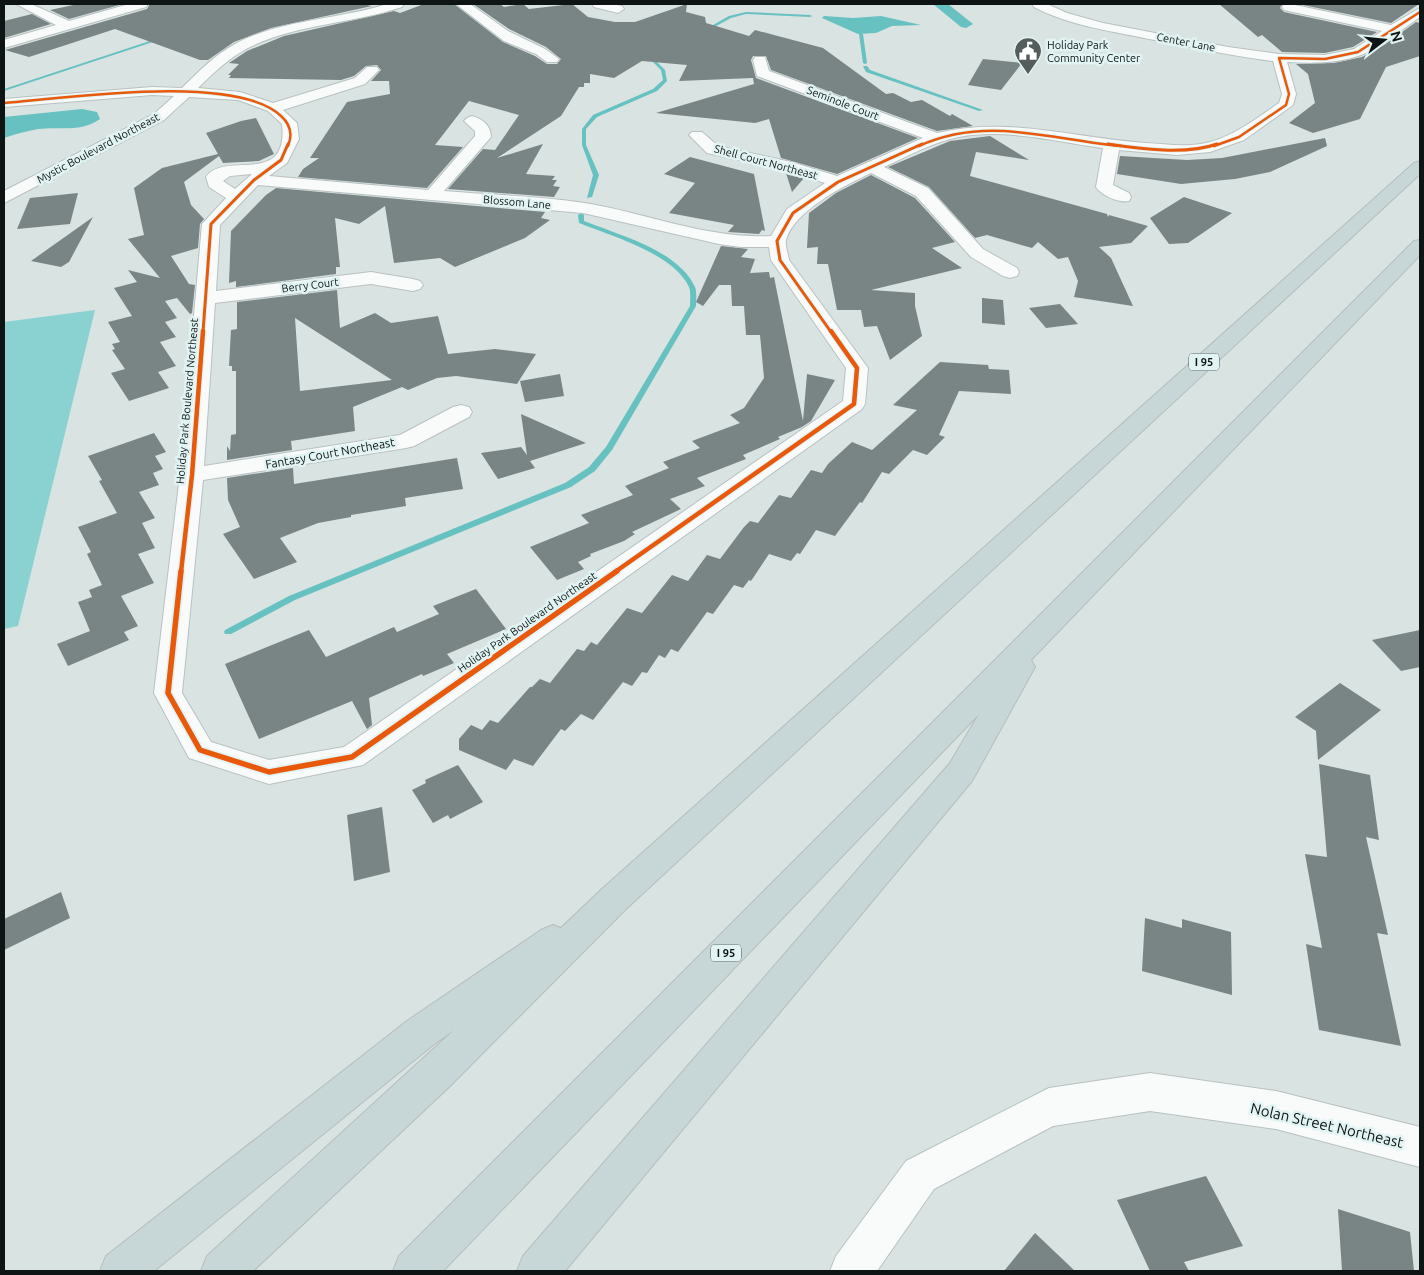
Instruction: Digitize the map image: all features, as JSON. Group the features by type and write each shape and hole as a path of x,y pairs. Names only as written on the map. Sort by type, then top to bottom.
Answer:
{"highway":[{"name":"I 95","path":"222,1271 435,1075 614,899 1420,166"},
{"name":"I 95","path":"414,1271 1420,245"},
{"path":"538,1271 962,772 1039,635"},
{"path":"122,1271 420,1033 614,899"}],"street":[{"path":"22,4 67,25"},
{"path":"4,44 142,4"},
{"name":"Holiday Park Boulevard Northeast","path":"4,103 152,91 187,82 203,73 240,46 274,33 365,14 398,4"},
{"path":"462,4 503,34 543,52 552,60"},
{"path":"598,4 618,8"},
{"name":"Center Lane","path":"1038,4 1054,13 1085,22 1248,55 1279,58"},
{"path":"1288,7 1395,30"},
{"path":"777,241 793,214 838,182 936,138 960,132 1009,130 1112,145 1177,150 1210,147 1239,136 1286,105 1290,94 1279,58 1325,59 1358,52 1395,30 1420,12"},
{"name":"Seminole Court","path":"760,60 762,73 936,138"},
{"path":"273,108 360,81 372,70"},
{"path":"4,98 125,79"},
{"name":"Holiday Park Boulevard Northeast","path":"187,82 240,96 273,108 289,123 291,140 281,160 254,180 212,224 192,476 168,693 200,750 269,772 352,757 854,404 857,368 780,260 777,241"},
{"name":"Mystic Boulevard Northeast","path":"4,198 159,117 187,82"},
{"path":"432,195 483,137 483,129 472,121"},
{"name":"Shell Court Northeast","path":"697,135 713,150 785,165 838,182"},
{"path":"1112,145 1104,187 1123,197"},
{"path":"237,198 215,183 214,177 226,172 272,166"},
{"path":"872,168 922,192 977,253 1010,272"},
{"name":"Blossom Lane","path":"254,180 583,208 720,239 754,242 777,241"},
{"name":"Berry Court","path":"206,298 370,278 413,286"},
{"name":"Fantasy Court Northeast","path":"192,476 406,441 461,412"},
{"name":"Nolan Street Northeast","path":"851,1271 920,1175 1049,1107 1150,1092 1276,1110 1420,1148"}],"shaded area":[{"path":"824,16 853,18 881,16 921,25 892,26 876,33 858,34 822,18"},
{"path":"82,109 97,112 100,119 78,128 38,129 4,138 4,117"},
{"path":"95,310 18,626 4,629 4,322"}],"building":[{"path":"78,4 123,4 69,19 50,10"},
{"path":"150,4 362,4 372,6 271,28 234,42 208,60 200,60 115,29 29,57 5,50 147,9"},
{"path":"424,4 454,4 503,42 535,56 547,64 557,64 561,59 546,47 509,29 473,4 500,4 504,7 523,4 529,9 572,4 588,17 615,22 635,22 687,4 686,12 705,17 706,23 749,36 755,30 823,48 886,94 893,93 911,102 922,100 950,116 952,114 973,126 937,131 771,70 766,56 753,56 751,60 756,78 918,138 837,174 781,158 769,119 755,123 656,113 754,84 753,78 679,81 687,65 642,61 614,78 590,74 590,83 584,83 584,87 579,87 561,116 497,158 543,144 526,174 555,176 552,180 557,180 553,186 560,187 554,197 448,189 483,149 495,150 519,115 469,101 435,145 463,147 427,188 298,177 303,169 319,158 310,158 347,102 390,94 389,81 371,81 381,70 377,65 366,66 354,76 341,80 229,78 231,75 228,75 239,64 229,63 247,51 284,36 394,11 400,13"},
{"path":"1219,4 1282,4 1280,8 1284,12 1377,32 1353,47 1325,53 1282,52 1262,35 1258,37"},
{"path":"1298,4 1419,4 1391,23"},
{"path":"32,14 51,24 4,38 4,21"},
{"path":"1416,22 1420,23 1420,56 1386,67 1360,119 1313,133 1289,123 1315,103 1308,74 1296,64 1334,63 1362,57 1384,45"},
{"path":"983,59 1022,63 1001,90 968,85"},
{"path":"256,118 274,154 259,161 223,163 219,156 184,182 191,205 204,219 200,224 198,248 171,256 189,284 195,285 192,313 190,314 177,298 165,301 177,318 165,322 176,337 160,342 176,366 158,372 169,388 129,401 111,373 125,369 112,350 115,349 112,344 120,342 108,322 132,316 114,288 137,282 128,270 160,278 128,239 144,235 134,188 162,168 218,154 206,133"},
{"path":"990,136 1029,160 976,152 970,176 1107,214 1108,217 1109,215 1148,226 1131,243 1099,247 1111,258 1133,306 1074,297 1078,281 1068,257 1058,259 1038,242 1032,248 987,235 975,238 929,187 888,167 950,141"},
{"path":"1325,138 1327,146 1270,172 1235,179 1181,184 1117,174 1120,156 1187,160 1222,158"},
{"path":"690,157 754,174 765,231 762,230 759,234 728,232 734,225 669,213 695,183 664,174"},
{"path":"786,173 804,178 792,192"},
{"path":"871,175 915,198 955,242 932,248 962,268 871,290 915,293 915,306 922,336 890,360 877,326 864,327 861,310 837,310 828,264 817,264 818,247 807,248 809,213 836,193"},
{"path":"276,188 545,212 541,218 550,220 525,238 455,267 440,258 394,263 385,206 359,224 335,218 340,267 336,267 336,274 236,287 236,281 229,283 231,231 266,195"},
{"path":"78,193 70,224 17,229 30,198"},
{"path":"1184,197 1232,213 1188,243 1169,244 1150,218"},
{"path":"93,217 69,262 61,267 31,261"},
{"path":"721,246 748,249 741,257 755,259 750,273 769,272 770,278 774,277 803,421 807,374 835,380 811,421 778,437 780,439 743,455 746,459 697,478 705,486 670,499 681,509 632,532 635,534 624,541 590,554 591,556 578,562 584,569 557,580 530,547 589,523 581,515 633,495 625,486 669,468 663,462 700,448 692,441 740,423 730,415 744,408 764,378 760,335 746,335 744,306 732,306 731,285 719,285 703,306 696,302"},
{"path":"337,290 340,328 375,313 391,323 438,316 448,354 495,349 536,354 517,384 456,376 437,378 408,390 402,387 353,407 355,431 291,441 292,450 227,460 227,446 230,451 231,435 236,434 236,371 232,371 232,366 229,366 231,330 237,329 237,302","holes":["295,318 392,380 300,391"]},
{"path":"982,298 1003,300 1005,325 982,323"},
{"path":"1060,304 1078,324 1046,328 1029,308"},
{"path":"940,362 988,365 989,369 1009,370 1011,394 959,391 939,435 945,437 927,455 913,450 889,474 882,472 862,503 860,502 835,536 816,530 800,554 797,553 791,561 769,554 751,581 749,580 743,588 734,585 713,614 707,612 678,652 671,649 665,658 659,655 647,673 642,672 632,686 623,682 593,720 581,714 565,731 561,729 533,766 514,759 506,770 459,750 459,739 471,725 482,730 490,720 498,723 530,687 540,679 550,683 577,649 584,651 591,642 597,645 627,608 642,613 672,575 688,581 707,555 720,559 750,521 758,523 779,495 791,498 811,470 822,473 828,464 852,442 872,450 917,410 893,405"},
{"path":"560,374 564,396 525,402 520,381"},
{"path":"521,414 586,443 530,461 535,468 498,479 481,453 521,447 527,455"},
{"path":"154,433 166,452 155,456 163,469 153,473 159,485 139,492 155,518 142,523 155,548 138,554 154,583 121,596 138,626 124,632 129,640 68,666 57,644 90,631 78,602 92,597 89,590 102,585 87,554 91,552 78,527 117,513 99,481 102,480 88,456"},
{"path":"457,458 463,489 405,498 406,506 351,515 351,517 318,523 280,538 297,562 254,579 223,534 240,527 228,500 227,478 293,468 294,484"},
{"path":"476,589 506,629 447,654 454,663 423,676 422,674 369,698 372,725 367,729 352,701 259,739 225,664 309,630 326,657 394,627 397,632 439,614 433,606"},
{"path":"1420,630 1420,667 1401,671 1372,640"},
{"path":"1340,683 1381,710 1318,760 1316,731 1295,717"},
{"path":"1319,764 1370,775 1379,840 1366,837 1388,935 1377,933 1401,1046 1319,1030 1306,944 1322,948 1305,854 1327,857"},
{"path":"458,765 483,802 450,819 448,815 433,823 412,790 426,783 425,780"},
{"path":"382,807 390,872 354,881 347,815"},
{"path":"61,892 70,918 4,950 4,919"},
{"path":"1145,918 1182,928 1182,919 1231,932 1232,995 1142,971"},
{"path":"1206,1176 1243,1246 1184,1262 1189,1271 1150,1271 1117,1200"},
{"path":"1338,1209 1410,1232 1414,1271 1342,1271"},
{"path":"1035,1233 1075,1271 1004,1271"}],"waterway":[{"path":"940,4 966,24"},
{"path":"706,30 730,17 746,13 810,16"},
{"path":"861,34 865,63"},
{"path":"4,90 160,39"},
{"path":"589,197 596,175 584,145 584,129 595,116 655,90 665,80 663,70 655,62 657,54 660,53"},
{"path":"865,67 868,71 981,110"},
{"path":"228,632 292,598 568,485 592,469 609,448 693,306 693,294 692,287 672,263 643,247 581,222 581,215"}],"cycle path":[{"path":"4,103 152,91 208,93 240,96 273,108 289,123 291,139 281,160 254,180 211,224 192,475 168,693 200,750 269,772 352,757 854,404 857,368 780,260 777,241 793,213 838,182 936,138 960,132 1009,130 1112,145 1177,150 1210,147 1239,137 1286,105 1289,94 1279,58 1325,59 1358,52 1420,12"}],"place":[{"name":"Holiday Park Community Center","path":"1028,75"}]}
